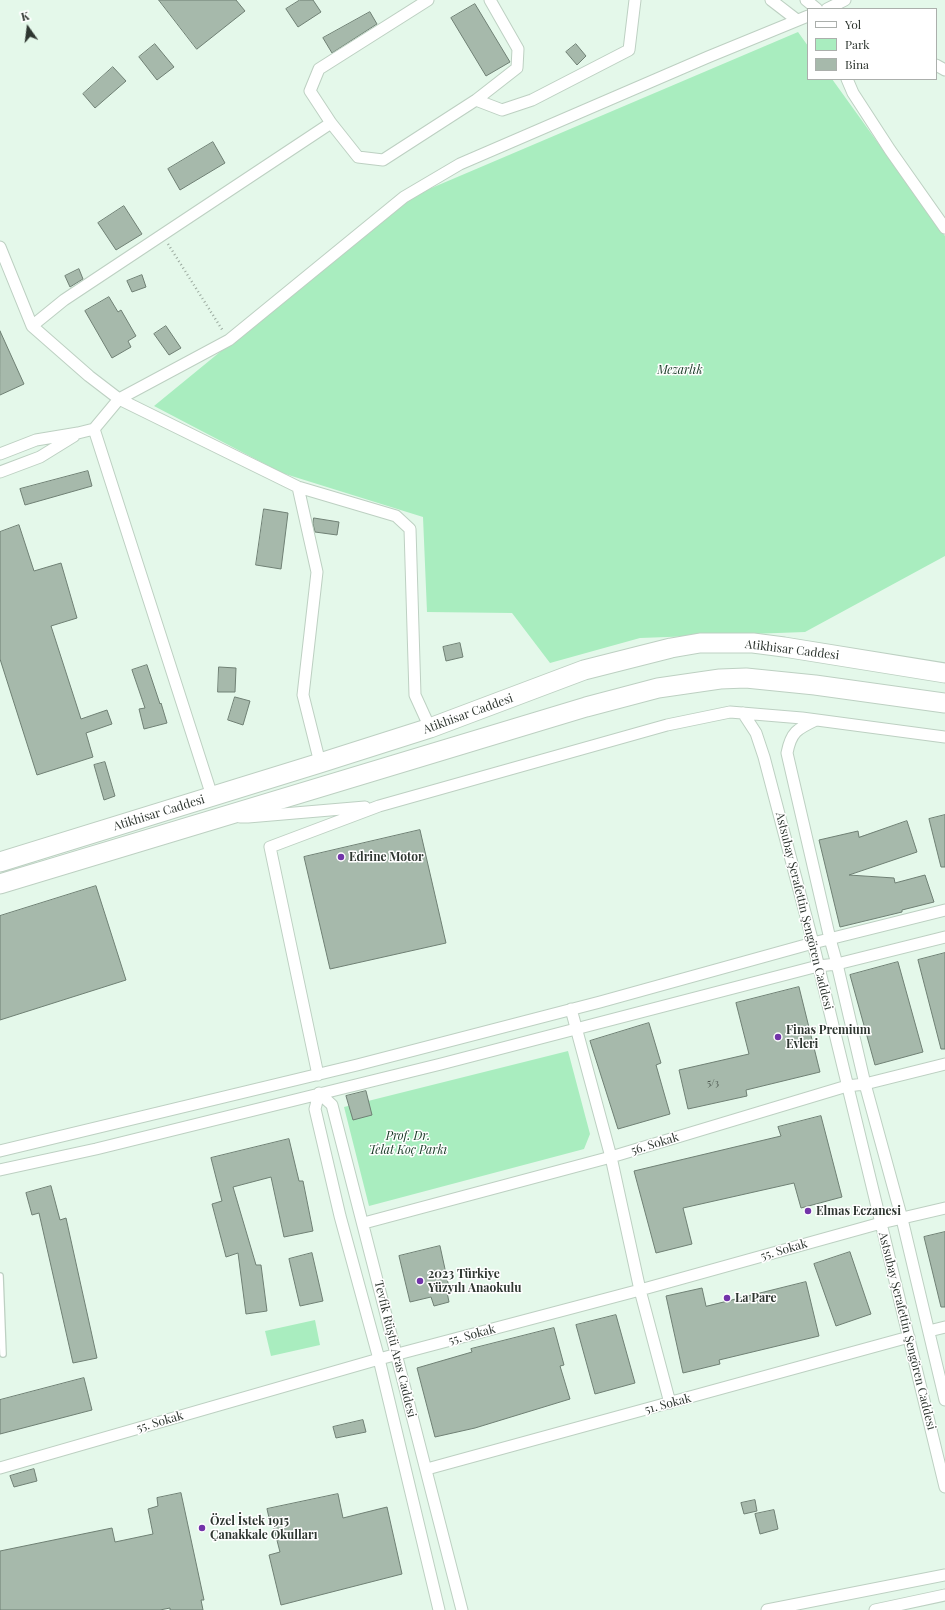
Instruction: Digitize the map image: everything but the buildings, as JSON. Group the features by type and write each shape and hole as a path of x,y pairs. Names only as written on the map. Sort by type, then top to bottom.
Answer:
{"highway":[{"name":"Atikhisar Caddesi","path":"0,862 430,728 584,670 671,648 700,643 753,644 784,647 945,673"},
{"name":"Atikhisar Caddesi","path":"0,884 224,815 586,707 644,691 689,682 746,678 808,684 945,703"}],"street":[{"path":"428,0 319,69 310,91 331,123 358,156 383,160 476,100 518,68 518,49 490,0"},
{"path":"476,100 502,110 532,100 629,50 635,0"},
{"path":"771,0 797,20"},
{"path":"806,0 816,8"},
{"path":"829,8 845,0"},
{"path":"0,454 36,440 94,429 119,399 229,340 404,197 460,164 807,16"},
{"path":"847,80 853,93 890,150 945,228"},
{"path":"32,326 64,300 331,123"},
{"path":"0,247 32,326 89,376 119,399 298,487 396,516 410,529 415,695 430,728"},
{"path":"94,429 212,796"},
{"path":"0,472 40,457 78,433"},
{"path":"298,487 318,572 303,695 320,763"},
{"path":"318,1075 270,847 379,806 667,725 730,712 817,720 945,737"},
{"name":"Astsubay Şerafettin Şengören Caddesi","path":"743,713 756,734 764,757 813,943 945,1486"},
{"name":"Astsubay Şerafettin Şengören Caddesi","path":"817,720 795,731 789,741 787,753 865,1084 902,1219 945,1400"},
{"path":"224,815 248,817 379,806"},
{"path":"0,1150 318,1075 571,1009 813,943 945,910"},
{"path":"0,1170 96,1149 441,1064 818,966 837,964 945,937"},
{"path":"571,1009 611,1157 640,1290 670,1403"},
{"name":"56. Sokak","path":"364,1223 611,1157 847,1086 865,1084 945,1064"},
{"name":"Tevfik Rüştü Aras Caddesi","path":"439,1610 379,1359 340,1216 315,1109 319,1093 332,1105 364,1223 396,1355 427,1469 462,1610"},
{"name":"55. Sokak","path":"0,1468 379,1359 640,1290 881,1223 945,1208"},
{"path":"929,1331 945,1327"},
{"name":"51. Sokak","path":"427,1469 909,1337"},
{"path":"767,1610 945,1575"},
{"path":"875,1610 945,1595"}],"lane":[{"path":"0,1276 3,1354"}],"path":[{"path":"162,235 229,340"}],"green space":[{"name":"Mezarlık","path":"798,32 807,45 807,80 833,80 945,236 945,556 805,632 640,638 550,663 512,613 427,612 423,517 282,473 154,406 408,198"},
{"name":"Prof. Dr. Telat Koç Parkı","path":"568,1051 590,1134 584,1149 369,1206 344,1107"},
{"path":"315,1320 320,1345 271,1356 265,1331"}],"place":[{"name":"Edrine Motor","path":"341,857"},
{"name":"Finas Premium Evleri","path":"778,1037"},
{"name":"Elmas Eczanesi","path":"808,1211"},
{"name":"2023 Türkiye Yüzyılı Anaokulu","path":"420,1281"},
{"name":"La Pare","path":"727,1298"},
{"name":"Özel İstek 1915 Çanakkale Okulları","path":"202,1528"}]}
